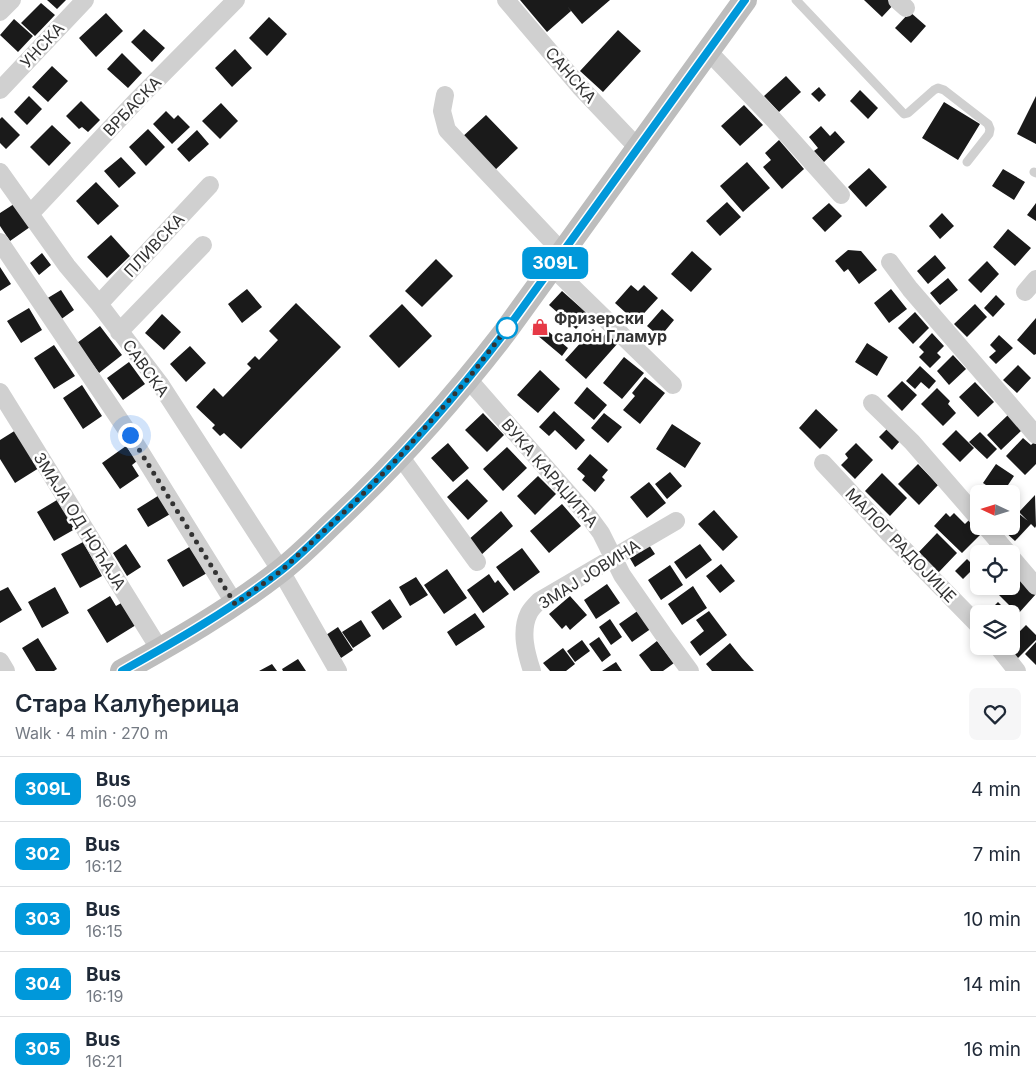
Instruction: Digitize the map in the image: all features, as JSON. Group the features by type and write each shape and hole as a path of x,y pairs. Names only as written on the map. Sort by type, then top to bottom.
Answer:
{"main road":[{"path":"122,671 235,604 281,571 355,502 400,456 468,379 558,260 745,0"}],"street":[{"path":"0,12 12,0"},
{"name":"УНСКА","path":"0,90 85,0"},
{"name":"ВРБАСКА","path":"30,214 138,99 236,0"},
{"name":"САНСКА","path":"506,0 580,86 638,148"},
{"path":"708,51 774,120 841,195"},
{"path":"445,95 442,110 448,130 558,260 674,385"},
{"name":"САВСКА","path":"0,172 67,266 99,304 160,384 281,571 338,671"},
{"name":"ПЛИВСКА","path":"99,304 210,185"},
{"path":"0,242 130,435 235,604"},
{"path":"119,332 203,245"},
{"path":"890,262 910,289 1036,435"},
{"name":"ВУКА КАРАЏИЋА","path":"468,379 590,518 601,533 622,575 690,671"},
{"name":"ЗМАЈА ОД НОЋАЈА","path":"0,392 160,650"},
{"path":"872,403 912,442 970,509"},
{"path":"400,456 477,562"},
{"name":"МАЛОГ РАДОЈИЦЕ","path":"823,463 970,617"},
{"name":"ЗМАЈ ЈОВИНА","path":"532,671 525,650 525,630 529,612 539,601 676,521"},
{"path":"993,535 1001,545"},
{"path":"1020,567 1036,586"},
{"path":"1004,655 1017,671"},
{"path":"0,661 6,671"}],"lane":[{"path":"796,0 904,114 908,113 938,88 944,90 988,124 989,134 967,162"}],"building":[{"path":"47,0 66,0 57,9"},
{"path":"520,0 610,0 582,24 567,6 571,11 547,32"},
{"path":"864,0 894,0 896,2 882,17"},
{"path":"41,3 55,15 35,36 21,23"},
{"path":"910,12 926,26 911,43 895,28"},
{"path":"106,13 123,31 96,57 79,38"},
{"path":"269,17 287,34 267,56 249,38"},
{"path":"14,19 33,36 18,52 0,35"},
{"path":"144,29 165,48 152,62 131,42"},
{"path":"618,30 641,51 603,92 580,71"},
{"path":"235,49 252,68 232,87 215,68"},
{"path":"122,53 142,73 128,88 107,69"},
{"path":"52,66 68,81 48,102 32,87"},
{"path":"786,76 801,92 779,112 764,96"},
{"path":"819,87 826,95 819,102 811,94"},
{"path":"860,90 878,108 868,119 850,101"},
{"path":"29,96 42,109 27,125 14,112"},
{"path":"1036,96 1036,144 1017,134"},
{"path":"81,101 100,120 88,132 82,127 79,129 66,116"},
{"path":"944,102 980,124 958,160 922,138"},
{"path":"221,103 238,121 220,139 202,121"},
{"path":"744,105 763,125 740,146 721,126"},
{"path":"166,111 174,119 178,115 190,127 172,144 153,124"},
{"path":"486,115 518,148 493,172 460,139"},
{"path":"2,117 20,135 6,149 0,143 0,119"},
{"path":"52,125 71,143 49,166 30,147"},
{"path":"821,126 830,136 835,131 845,142 824,162 814,151 818,148 809,137"},
{"path":"148,129 165,147 146,166 129,147"},
{"path":"197,130 209,144 189,162 177,149"},
{"path":"779,140 804,169 782,189 763,167 771,160 765,153"},
{"path":"121,157 136,173 119,188 104,171"},
{"path":"747,162 770,188 743,212 720,186"},
{"path":"869,168 887,187 866,207 848,187"},
{"path":"1003,169 1025,182 1014,200 992,186"},
{"path":"96,182 119,206 98,225 76,201"},
{"path":"727,202 741,217 720,236 706,221"},
{"path":"829,203 842,216 825,232 812,218"},
{"path":"1036,203 1036,221 1027,215"},
{"path":"14,204 30,227 10,241 0,226 0,213"},
{"path":"942,213 954,226 940,239 929,226"},
{"path":"1008,229 1031,248 1015,266 993,247"},
{"path":"111,235 130,256 107,278 87,257"},
{"path":"848,250 861,251 877,270 859,284 848,269 844,272 835,261"},
{"path":"692,251 712,269 691,292 671,274"},
{"path":"42,253 51,265 39,275 30,263"},
{"path":"935,255 946,268 928,284 917,271"},
{"path":"436,259 453,276 422,307 405,291"},
{"path":"987,261 999,274 981,293 968,280"},
{"path":"0,267 11,284 0,291"},
{"path":"948,278 958,290 940,305 930,293"},
{"path":"631,285 638,291 644,285 658,298 636,322 615,303"},
{"path":"247,289 262,307 242,323 228,304"},
{"path":"891,289 907,309 889,323 874,303"},
{"path":"61,290 74,310 60,320 46,299"},
{"path":"562,291 589,315 576,329 549,305"},
{"path":"996,295 1005,304 993,317 984,308"},
{"path":"296,303 341,347 241,449 224,433 220,436 212,428 215,425 196,407 214,388 223,397 251,368 247,364 255,356 259,360 278,340 269,331"},
{"path":"402,304 432,336 399,368 369,336"},
{"path":"975,304 987,317 967,337 954,324"},
{"path":"29,308 42,330 21,343 7,321"},
{"path":"662,309 674,320 660,337 647,326"},
{"path":"915,312 929,328 913,344 898,328"},
{"path":"162,314 181,332 164,350 145,333"},
{"path":"1036,318 1036,354 1034,355 1017,340"},
{"path":"537,322 568,348 562,356 531,330"},
{"path":"100,326 122,355 99,373 77,343"},
{"path":"593,329 602,338 606,333 618,343 586,379 565,360"},
{"path":"932,333 944,346 937,353 941,357 930,368 919,357 924,352 919,347"},
{"path":"999,335 1013,348 996,364 989,357 996,351 990,345"},
{"path":"867,343 888,357 877,376 855,362"},
{"path":"54,345 75,376 54,389 34,358"},
{"path":"190,346 206,363 186,382 170,364"},
{"path":"953,355 966,369 949,385 937,371"},
{"path":"624,357 644,373 622,399 603,383"},
{"path":"129,362 145,384 123,400 107,378"},
{"path":"1018,365 1031,378 1017,393 1003,380"},
{"path":"920,366 936,381 929,389 921,382 915,389 906,381"},
{"path":"540,370 560,389 538,413 517,395"},
{"path":"645,377 665,393 640,424 623,410 635,396 632,393"},
{"path":"902,381 917,395 902,411 887,396"},
{"path":"975,382 994,402 978,417 959,397"},
{"path":"82,385 102,416 83,429 63,398"},
{"path":"587,387 607,405 594,420 574,403"},
{"path":"937,388 950,401 948,404 956,413 943,426 921,404"},
{"path":"816,409 838,430 820,449 799,428"},
{"path":"554,411 585,440 576,450 555,430 549,436 539,427"},
{"path":"483,413 504,435 487,452 465,430"},
{"path":"604,413 622,427 608,443 591,428"},
{"path":"1008,415 1022,430 1001,450 987,435"},
{"path":"672,424 701,443 685,468 656,449"},
{"path":"887,429 900,441 892,450 879,437"},
{"path":"16,430 39,468 15,483 0,459 0,440"},
{"path":"956,430 974,448 960,462 942,444"},
{"path":"980,432 997,449 987,459 969,442"},
{"path":"1023,438 1031,445 1034,442 1036,444 1036,464 1025,475 1006,456"},
{"path":"448,443 469,468 453,482 431,458"},
{"path":"856,443 873,460 855,479 841,465 848,458 845,454"},
{"path":"126,446 137,461 132,465 139,476 120,489 102,463"},
{"path":"507,447 527,468 503,491 483,469"},
{"path":"590,454 608,470 602,477 605,480 595,492 582,480 585,476 577,469"},
{"path":"918,464 938,485 919,505 898,484"},
{"path":"996,464 1014,476 1008,485 986,485 983,483"},
{"path":"670,472 682,486 667,499 655,484"},
{"path":"882,473 907,498 890,516 865,491"},
{"path":"538,476 556,494 535,515 517,496"},
{"path":"467,479 488,501 468,520 447,497"},
{"path":"649,482 666,503 647,518 630,497"},
{"path":"161,494 172,513 148,527 137,509"},
{"path":"1035,495 1036,526 1035,528 1031,524 1015,541 1008,535 1020,535 1020,515 1028,521 1020,511"},
{"path":"57,500 75,529 54,541 37,512"},
{"path":"562,504 581,526 549,553 530,531"},
{"path":"714,510 738,537 723,551 698,524"},
{"path":"501,511 513,526 480,556 467,541"},
{"path":"946,513 950,517 954,513 965,524 970,521 970,535 980,535 962,553 934,526"},
{"path":"937,533 957,553 938,573 917,554"},
{"path":"83,542 102,576 80,588 61,554"},
{"path":"647,542 655,554 635,567 628,555"},
{"path":"126,544 141,567 127,576 113,553"},
{"path":"700,544 712,560 686,579 674,562"},
{"path":"191,546 207,573 183,587 167,560"},
{"path":"522,548 540,572 514,591 496,567"},
{"path":"967,559 970,562 970,572 963,579 955,571"},
{"path":"721,564 735,581 720,593 706,576"},
{"path":"670,565 683,585 661,600 648,580"},
{"path":"447,569 467,598 444,614 424,585"},
{"path":"489,574 495,583 498,580 509,594 483,613 467,590"},
{"path":"416,577 428,595 410,606 399,587"},
{"path":"1020,578 1036,594 1020,612 1020,605 1009,605 999,595 1020,595"},
{"path":"607,584 620,603 596,619 584,600"},
{"path":"693,586 707,608 682,625 668,604"},
{"path":"8,587 22,610 0,623 0,591"},
{"path":"55,587 69,613 42,628 28,602"},
{"path":"110,596 116,606 123,602 136,625 107,643 87,610"},
{"path":"570,596 587,615 570,630 566,625 562,629 549,614"},
{"path":"390,599 402,617 383,630 371,612"},
{"path":"639,610 652,628 632,642 619,624"},
{"path":"709,611 727,635 700,656 690,642 704,631 696,620"},
{"path":"475,613 485,627 456,646 447,632"},
{"path":"610,619 622,637 611,645 599,627"},
{"path":"361,620 371,636 353,648 342,632"},
{"path":"1026,625 1036,635 1036,640 1015,661 1011,655 1020,655 1020,631"},
{"path":"338,627 353,650 341,658 326,635"},
{"path":"599,637 611,655 602,662 589,644"},
{"path":"38,638 57,669 54,671 36,671 22,648"},
{"path":"582,640 590,651 575,662 567,651"},
{"path":"657,641 674,663 663,671 651,671 639,655"},
{"path":"1036,642 1036,665 1025,654"},
{"path":"730,643 754,671 712,671 706,664"},
{"path":"563,648 575,664 566,671 550,671 543,663"},
{"path":"298,659 306,671 283,671 282,669"},
{"path":"616,662 622,671 602,671"},
{"path":"272,664 277,671 259,671"}],"bus line":[{"name":"309L","path":"122,671 235,604 281,571 355,502 400,456 468,379 505,332 745,0"}],"place":[{"name":"Фризерски салон Гламур","path":"540,327"}],"route":[{"path":"130,435 235,604 281,571 355,502 400,456 468,379 507,328"}]}
